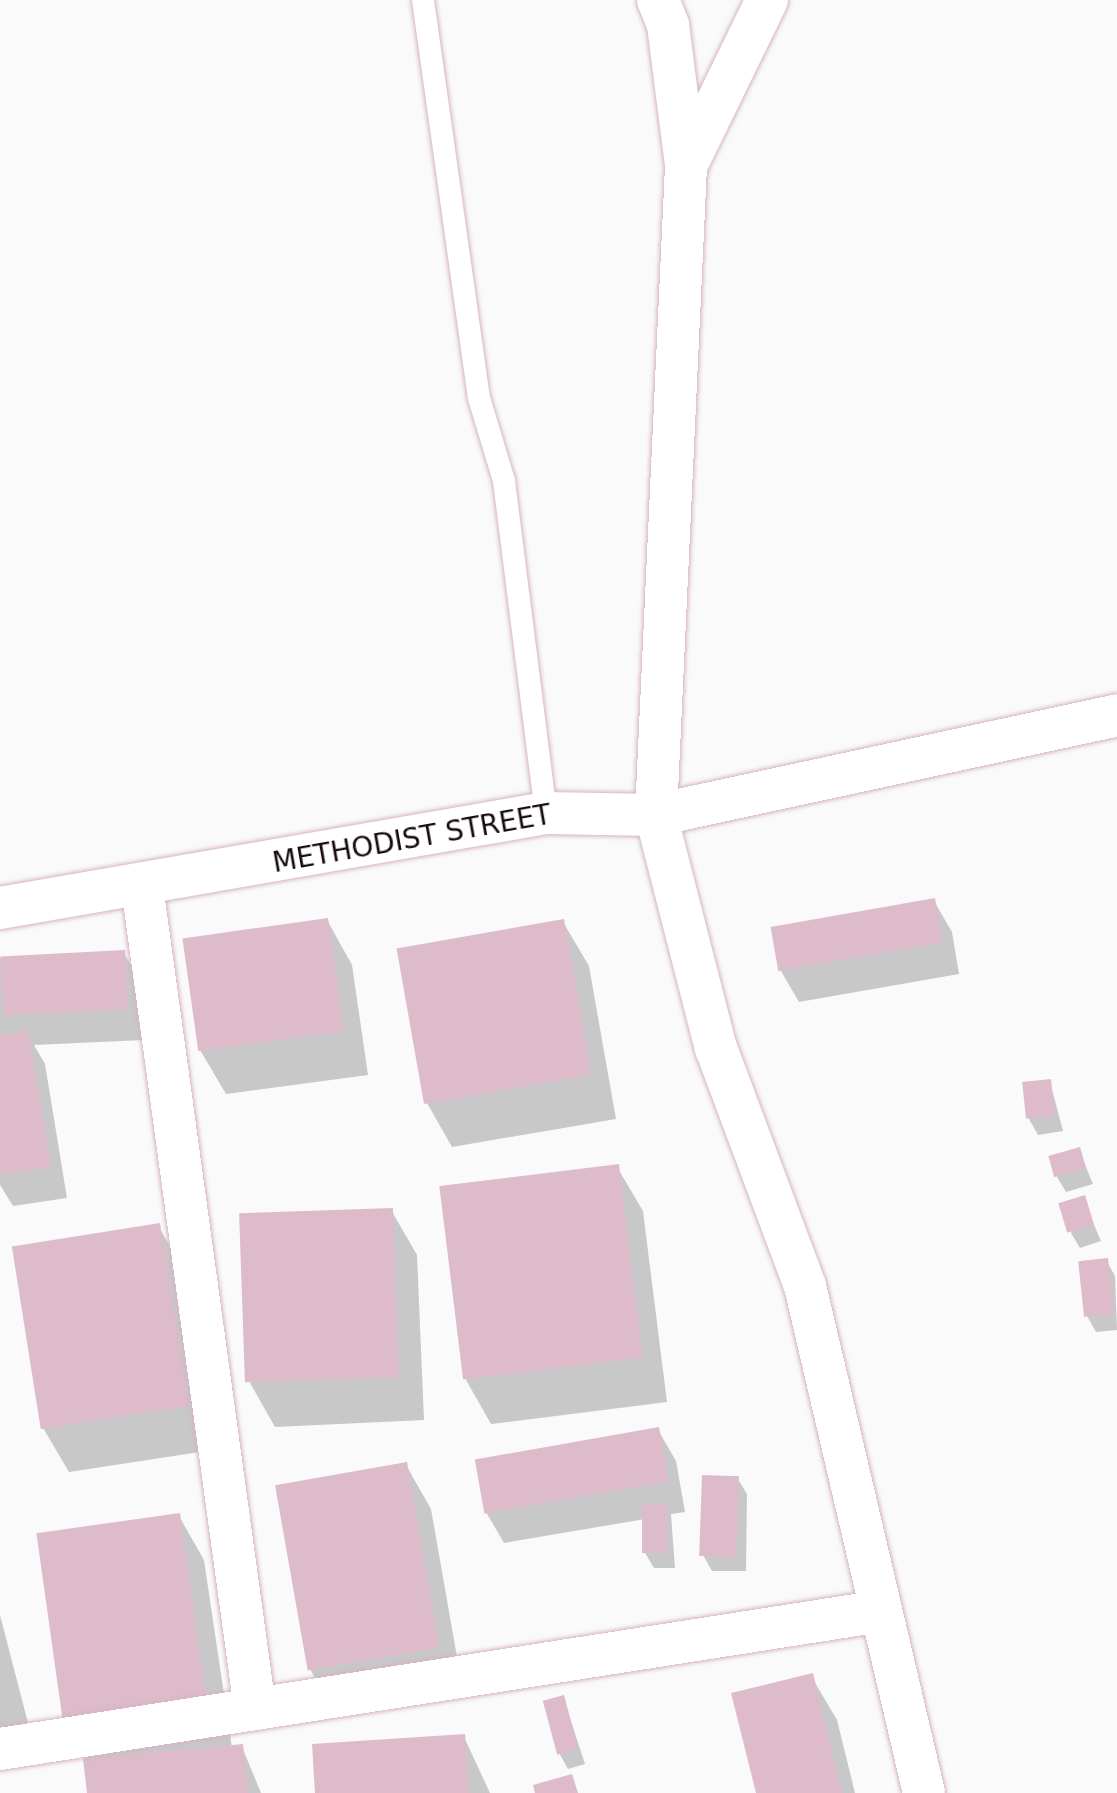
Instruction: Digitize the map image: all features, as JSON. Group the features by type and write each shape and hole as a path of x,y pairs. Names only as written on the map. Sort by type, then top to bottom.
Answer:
{"street":[{"path":"658,0 668,25 686,166 656,816 716,1048 804,1286 924,1793"},
{"path":"686,166 767,0"},
{"name":"METHODIST STREET","path":"0,908 546,813 656,816 1117,715"},
{"path":"142,886 255,1709"},
{"path":"0,1749 881,1611"}],"lane":[{"path":"422,0 480,398 504,481 546,813"}],"building":[{"path":"935,898 943,942 778,971 771,927"},
{"path":"328,918 344,1031 198,1051 182,938"},
{"path":"564,919 591,1075 424,1104 397,949"},
{"path":"125,950 128,1009 3,1015 0,957"},
{"path":"28,1030 51,1167 0,1175 0,1035"},
{"path":"1051,1079 1055,1116 1026,1119 1022,1082"},
{"path":"1080,1147 1086,1168 1054,1177 1048,1156"},
{"path":"619,1164 643,1358 463,1380 439,1186"},
{"path":"1085,1195 1094,1225 1067,1233 1058,1203"},
{"path":"393,1208 399,1377 245,1382 239,1213"},
{"path":"160,1223 189,1406 41,1429 12,1246"},
{"path":"1108,1258 1114,1314 1084,1317 1078,1261"},
{"path":"659,1427 669,1481 484,1514 475,1459"},
{"path":"407,1462 440,1647 308,1670 275,1485"},
{"path":"702,1475 739,1476 736,1557 699,1556"},
{"path":"642,1504 667,1504 667,1553 642,1553"},
{"path":"180,1513 208,1712 64,1732 36,1533"},
{"path":"813,1673 842,1793 756,1793 731,1693"},
{"path":"564,1695 578,1749 557,1755 543,1701"},
{"path":"465,1734 469,1793 315,1793 312,1744"},
{"path":"243,1744 248,1793 87,1793 83,1759"},
{"path":"572,1774 578,1793 535,1793 533,1785"}]}
